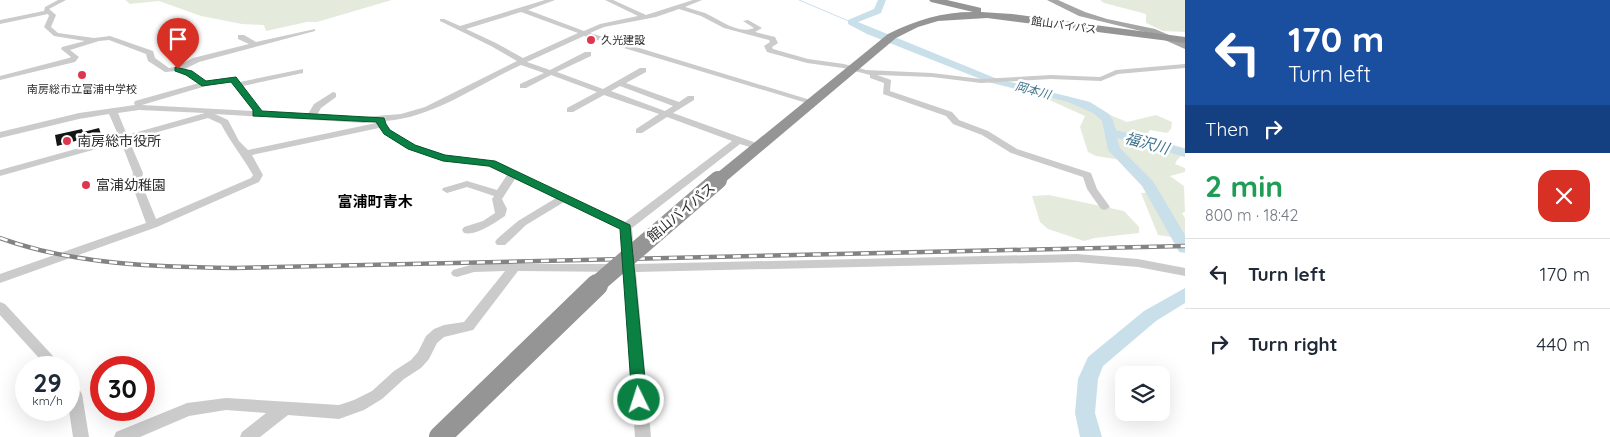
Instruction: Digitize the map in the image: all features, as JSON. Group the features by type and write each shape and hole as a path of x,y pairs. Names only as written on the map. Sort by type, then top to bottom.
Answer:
{"highway":[{"path":"934,0 998,17"},
{"path":"941,0 998,17"},
{"name":"館山バイパス","path":"440,437 589,292 718,180 813,102 856,70 886,40 912,24 943,18 998,17 1180,42"}],"main road":[{"path":"1051,0 1094,18 1152,31 1180,42"}],"street":[{"path":"64,0 46,8 53,15 47,28 52,34 98,39 114,38 150,53 151,59 168,70 178,69 196,60 313,30"},
{"path":"458,29 552,0"},
{"path":"608,0 645,17"},
{"path":"246,153 415,114 583,32 613,22 645,17 699,0"},
{"path":"679,7 703,15 719,25 772,39 774,42 768,46 770,50 807,61 856,70 932,75 980,81 1051,77 1101,79 1116,72 1185,66"},
{"path":"524,10 583,32 813,102"},
{"path":"0,22 49,12"},
{"path":"442,20 487,41 503,52 522,61 759,147"},
{"path":"746,21 759,28 748,33"},
{"path":"241,37 255,45"},
{"path":"0,78 72,60 75,56 65,49 98,39"},
{"path":"523,86 588,54"},
{"path":"178,69 189,73 205,84"},
{"path":"570,110 643,70"},
{"path":"856,70 888,82 886,92 949,114 956,122 985,133 1021,153 1087,176 1092,189 1106,207"},
{"path":"238,85 300,71"},
{"path":"130,107 140,102 230,78 233,79 258,110 256,114"},
{"path":"620,83 679,106"},
{"path":"311,117 317,106 333,95"},
{"path":"639,130 691,98"},
{"path":"0,135 79,116 130,107 154,106 212,112 381,122"},
{"path":"112,110 138,173 136,182 153,225"},
{"path":"0,173 212,112"},
{"path":"0,279 197,208 255,180 258,175 246,153 236,142 224,122 212,112"},
{"path":"381,122 387,132 402,143 420,151 455,160 492,164 626,227"},
{"path":"626,227 739,140"},
{"path":"468,230 487,223 501,214 497,199 512,174"},
{"path":"447,190 467,184 499,194"},
{"path":"501,242 522,223 564,198"},
{"path":"626,227 643,437"},
{"path":"457,273 474,268 515,267 629,268 1077,258 1138,263 1180,270"},
{"path":"122,437 187,410 226,404 338,412 359,405 377,395 399,375 416,364 424,355 431,340 439,333 444,330 468,326 515,267"},
{"path":"0,307 46,356"},
{"path":"248,437 285,408"},
{"path":"78,421 81,437"}],"green space":[{"path":"125,0 392,0 317,22 307,22 266,31 264,25 242,24 201,16 159,1 130,4"},
{"path":"1100,0 1185,0 1185,32 1163,31 1146,23 1146,14 1104,3"},
{"path":"1066,96 1127,122 1156,115 1172,122 1171,129 1167,133 1150,130 1145,137 1185,148 1185,152 1175,164 1185,168 1185,172 1170,176 1184,186 1185,212 1182,213 1185,218 1185,239 1158,235 1141,193 1159,192 1134,162 1096,156 1088,152 1080,127 1085,116 1047,99"},
{"path":"1049,195 1124,211 1139,227 1139,233 1084,241 1048,229 1040,222 1032,196"}],"building":[{"name":"南房総市役所","path":"99,128 101,134 57,146 55,135 82,129 83,132"}],"waterway":[{"path":"799,0 851,22"},
{"name":"岡本川","path":"882,0 878,11 851,22 870,32 991,80 1058,96 1086,105 1097,110 1105,117 1110,132"},
{"name":"福沢川","path":"1110,132 1185,153"},
{"name":"岡本川","path":"1110,132 1114,150 1148,184 1185,248"},
{"name":"岡本川","path":"1091,437 1085,413 1088,379 1095,362 1150,316 1172,304 1185,294"}],"railway":[{"path":"0,238 57,254 116,263 235,268 1185,246"}],"place":[{"name":"久光建設","path":"591,40"},
{"name":"南房総市立富浦中学校","path":"82,75"},
{"name":"南房総市役所","path":"67,141"},
{"name":"富浦幼稚園","path":"86,185"}],"district":[{"name":"富浦町青木","path":"375,201"}],"route":[{"path":"178,69 193,75 205,84 230,78 233,79 258,110 256,114 381,120 381,125 387,132 402,143 420,151 443,158 480,161 492,164 626,227 639,400"}]}
